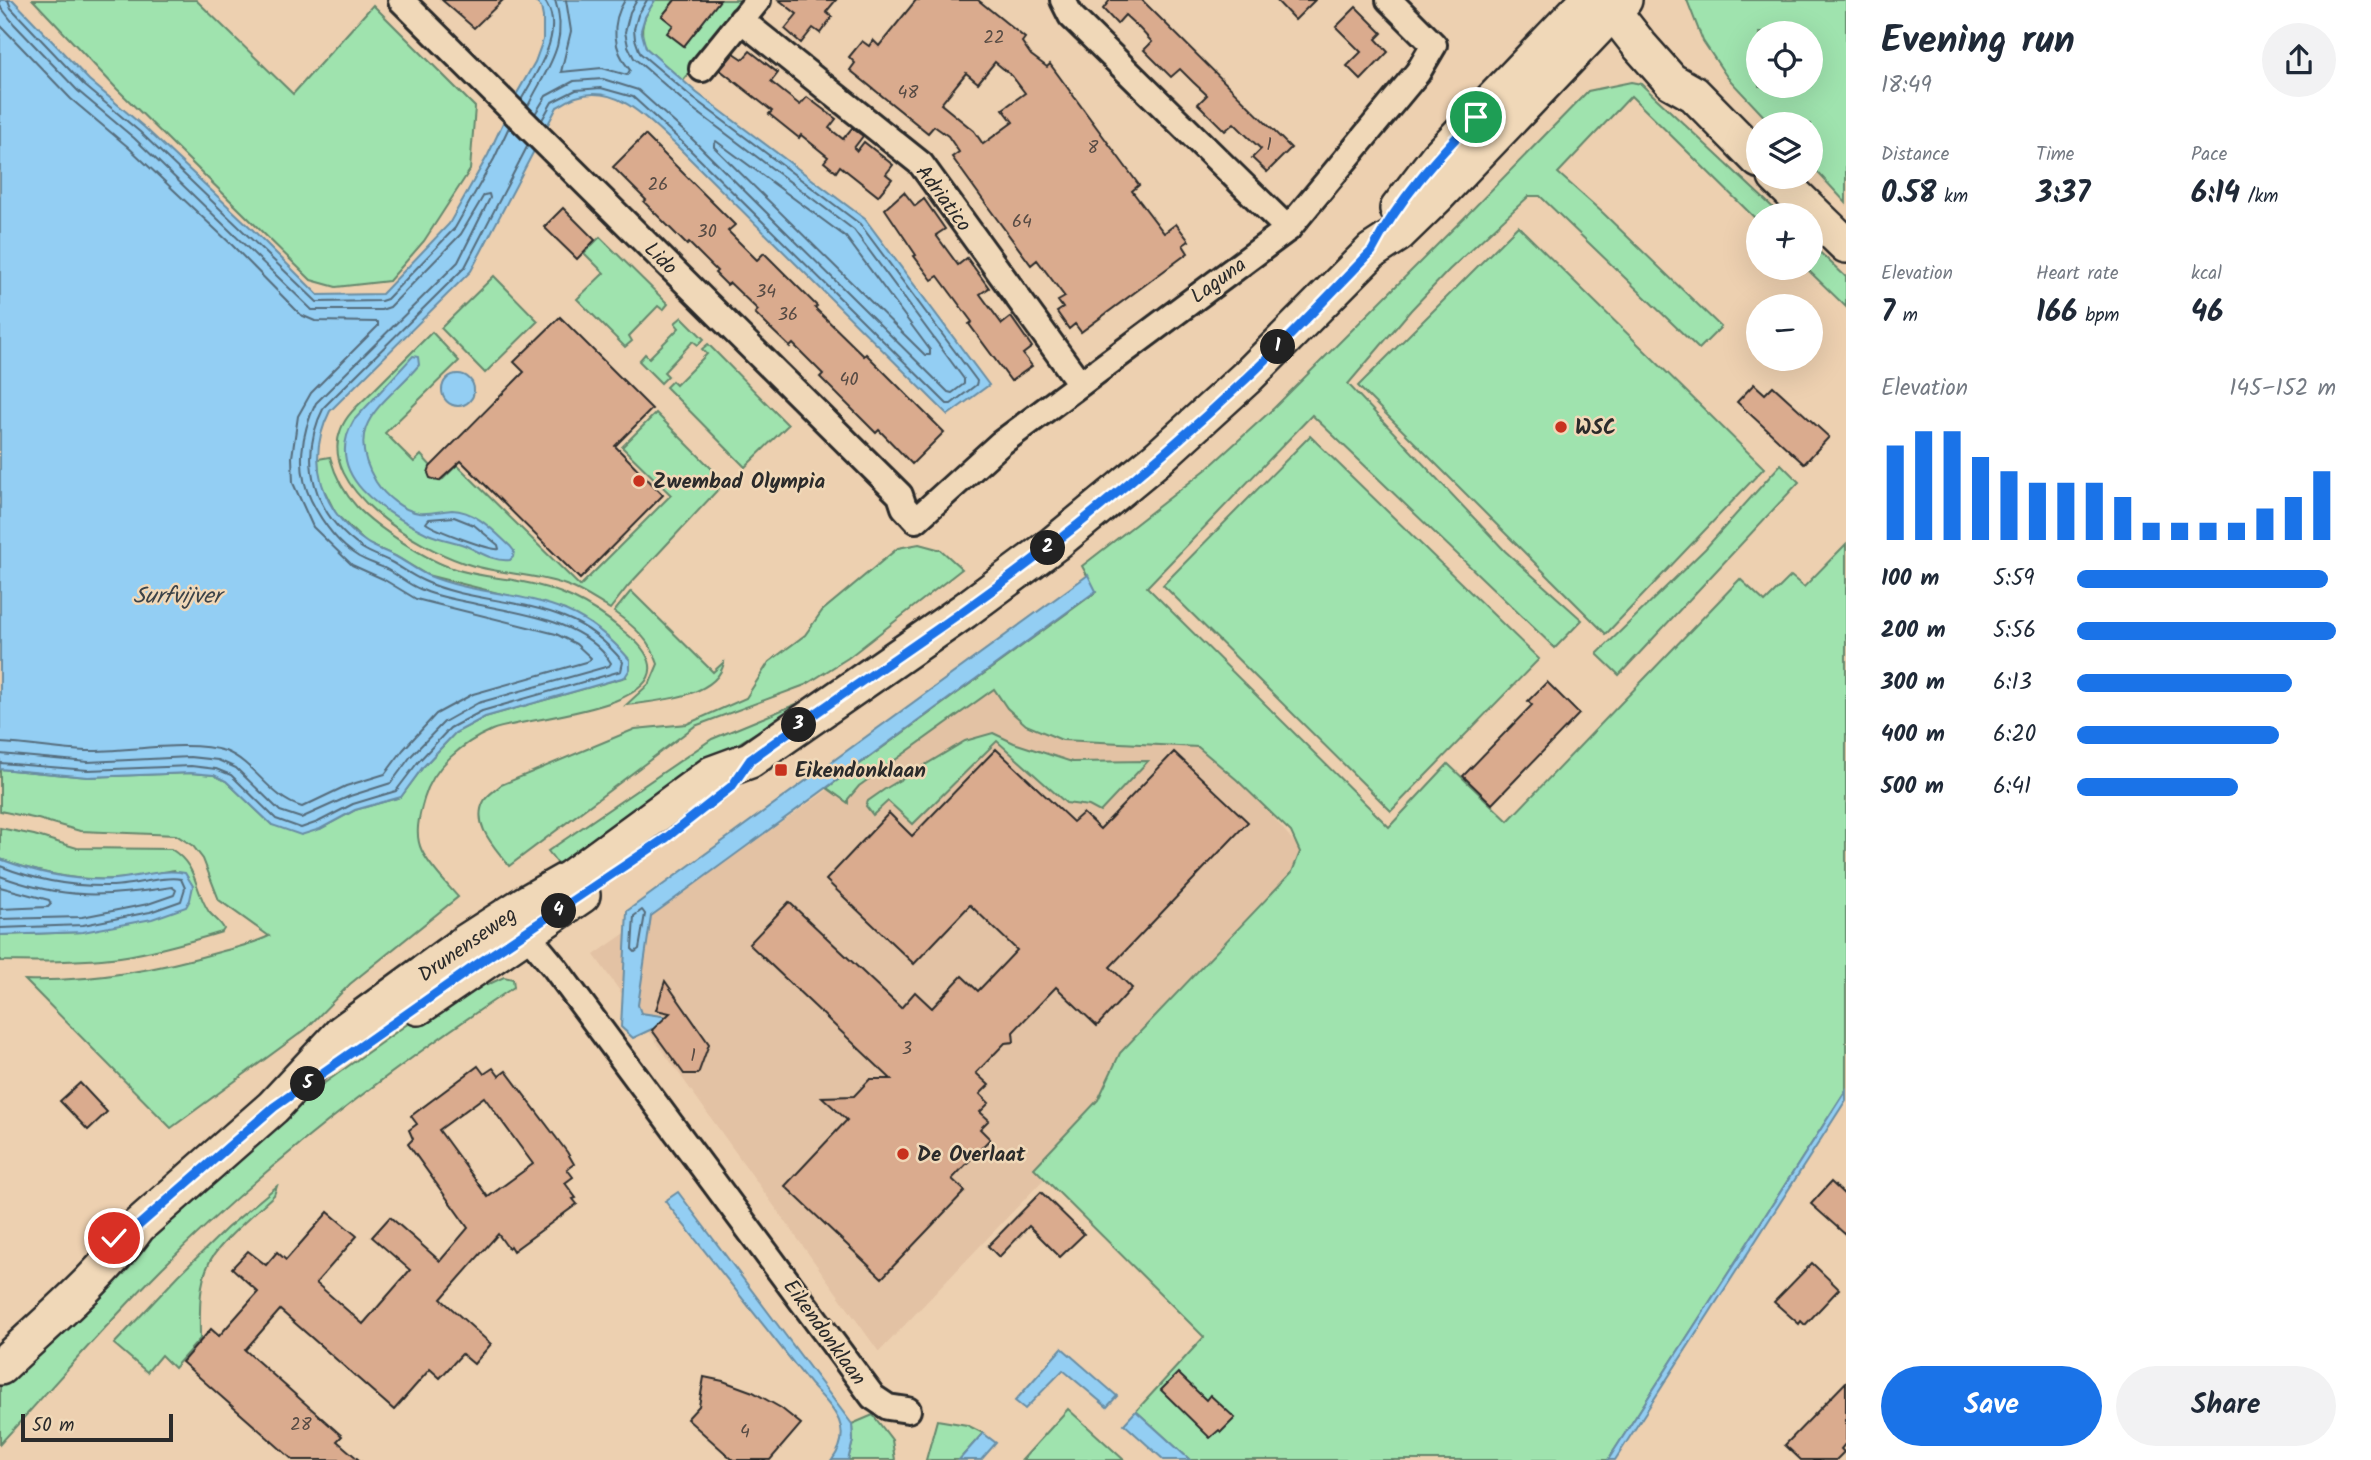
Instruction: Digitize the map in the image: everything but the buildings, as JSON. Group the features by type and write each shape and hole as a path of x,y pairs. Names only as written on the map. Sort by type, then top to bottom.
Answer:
{"street":[{"name":"Lido","path":"401,0 900,495 904,507 916,520"},
{"path":"702,69 758,0"},
{"path":"1063,0 1071,16 1287,229"},
{"name":"Laguna","path":"916,520 1001,443 1079,382 1287,229 1419,72 1434,45 1389,0"},
{"path":"1613,2 1671,81 1694,94 1746,147"},
{"name":"Drunenseweg","path":"0,1345 114,1238 138,1226 274,1107 482,961 519,918 666,838 732,786 750,760 964,611 1064,535 1158,458 1247,377 1372,251 1398,234 1446,188 1613,2"},
{"name":"Adriatico","path":"741,20 920,164 1079,382"},
{"path":"1788,189 1846,245"},
{"name":"Eikendonklaan","path":"519,918 873,1397 888,1408 908,1410"},
{"name":"Drunenseweg","path":"0,1367 124,1247 138,1226"}],"shaded area":[{"name":"De Overlaat","path":"1095,601 1327,882 879,1352 594,955"}],"green space":[{"path":"33,0 196,0 293,94 373,5 475,107 470,170 424,241 389,281 336,287 311,280 117,89"},
{"path":"655,0 675,0 662,16 673,25 684,46 720,0 748,0 683,81 646,48 643,41 643,22"},
{"path":"1687,0 1846,0 1846,203 1823,178 1823,112 1760,112 1747,98 1823,98 1823,21 1746,21 1746,97 1727,77 1703,41"},
{"path":"1631,82 1641,84 1746,182 1746,189 1753,189 1768,203 1746,203 1746,209 1631,96 1558,173 1721,327 1699,349 1540,196 1529,196 1449,270 1348,384 1505,551 1582,620 1555,648 1312,415 1147,587 1389,827 1448,764 1508,821 1740,579 1765,602 1791,576 1804,587 1846,544 1846,1090 1608,1460 1190,1460 1136,1411 1204,1337 1034,1168 1098,1100 1120,1053 1292,872 1300,852 1291,832 1198,747 1062,740 1026,725 1007,708 994,689 859,786 848,799 848,803 827,788 1096,592 1082,566 1208,468 1274,408 1588,91"},
{"name":"WSC","path":"1518,226 1764,468 1606,634 1358,386"},
{"path":"600,237 668,304 663,310 658,306 629,336 632,341 625,347 577,299 604,273 584,253"},
{"path":"1823,255 1846,277 1846,307 1818,280 1823,280"},
{"path":"494,276 538,321 485,373 441,328"},
{"path":"682,317 704,339 698,345 693,341 664,372 668,376 661,383 639,361 645,354 649,358 679,328 675,323"},
{"path":"432,332 459,361 385,433 414,462 421,455 431,466 429,475 435,481 443,479 457,465 580,586 671,495 622,447 656,413 725,482 610,609 569,586 551,580 476,567 422,544 377,513 358,494 344,473 338,451 341,429 347,418"},
{"path":"708,344 788,425 745,467 666,387 672,381 676,385 707,354 702,349"},
{"path":"1310,436 1539,659 1391,811 1163,585"},
{"path":"330,457 340,484 352,502 390,534 431,559 455,569 533,584 586,604 610,620 641,647 649,661 648,678 635,691 614,701 492,730 450,757 428,787 420,812 418,832 425,857 458,897 350,984 306,1029 171,1128 25,980 100,977 149,969 199,958 269,936 219,900 203,859 193,846 176,835 80,831 0,811 0,769 88,777 191,773 214,775 226,781 272,825 320,829 355,810 401,797 423,767 455,733 485,717 626,677 565,610 427,575 366,543 336,514 319,480 318,459"},
{"path":"1781,464 1799,482 1619,675 1597,654 1705,549"},
{"path":"919,544 941,550 962,569 848,658 805,685 695,726 509,866 492,844 483,827 481,810 485,799 501,785 635,729 687,724 746,698 769,662 805,635 822,611 898,548"},
{"path":"631,591 713,672 724,662 719,674 710,683 684,695 626,705 650,683 658,664 641,635 614,612"},
{"path":"818,695 693,771 558,864 548,851 712,739"},
{"path":"993,733 1014,743 1072,762 1148,761 1100,812 1089,806 1066,803 997,741 913,824 888,801 873,815 866,806 868,801 885,789 965,741"},
{"path":"0,828 77,848 171,849 186,863 209,912 224,929 222,932 184,943 120,957 0,961 0,935 83,932 175,870 119,879 85,879 33,870 0,859"},
{"path":"475,976 487,985 504,977 513,979 514,987 376,1084 244,1191 141,1289 0,1444 0,1374 302,1099"},
{"path":"277,1186 274,1195 229,1238 209,1263 201,1291 200,1339 174,1368 161,1355 147,1372 114,1344 227,1228"},
{"path":"1068,1409 1124,1460 1022,1460"},
{"path":"873,1415 892,1440 895,1460 848,1460 853,1441 852,1424"},
{"path":"937,1420 967,1425 983,1433 959,1460 926,1460"}],"water":[{"name":"Surfvijver","path":"0,0 13,0 89,80 144,127 318,295 382,294 449,224 535,62 543,40 543,17 541,7 534,0 655,0 641,30 646,48 697,93 865,219 989,385 948,415 644,116 606,95 591,94 574,98 557,107 471,271 330,411 319,448 319,466 328,500 338,515 366,542 423,573 444,581 533,600 576,615 601,632 630,660 630,669 625,677 485,717 455,733 423,767 401,797 355,810 320,829 301,835 272,825 226,781 214,775 191,773 88,777 0,769"},
{"path":"413,356 418,357 419,365 381,404 365,430 363,444 366,462 376,482 394,502 419,513 452,510 477,518 514,551 510,560 492,558 411,525 377,503 362,490 352,475 346,458 346,440 354,420"},
{"path":"458,374 469,379 474,390 469,401 458,406 447,401 442,390 447,379"},
{"path":"1088,575 1096,591 651,916 638,1005 641,1013 669,1017 667,1040 652,1029 633,1038 621,1027 627,911"},
{"path":"0,859 72,878 116,879 160,872 185,873 193,886 186,907 152,919 83,932 0,935"},
{"path":"1846,1090 1846,1100 1615,1460 1608,1460"},
{"path":"678,1192 852,1424 853,1441 848,1460 832,1460 842,1438 838,1420 827,1402 665,1201"},
{"path":"1062,1348 1117,1396 1107,1407 1063,1370 1025,1409 1015,1401"},
{"path":"1136,1411 1190,1460 1164,1460 1124,1424"},
{"path":"983,1433 996,1443 981,1460 959,1460"}],"place":[{"name":"WSC","path":"1561,427"},
{"name":"Zwembad Olympia","path":"639,481"},
{"name":"Eikendonklaan","path":"781,770"},
{"name":"De Overlaat","path":"903,1154"}],"route":[{"path":"114,1238 138,1226 274,1107 482,961 666,838 732,786 750,760 964,611 1054,544 1158,458 1247,377 1372,251 1385,226 1438,157 1476,117"}]}
